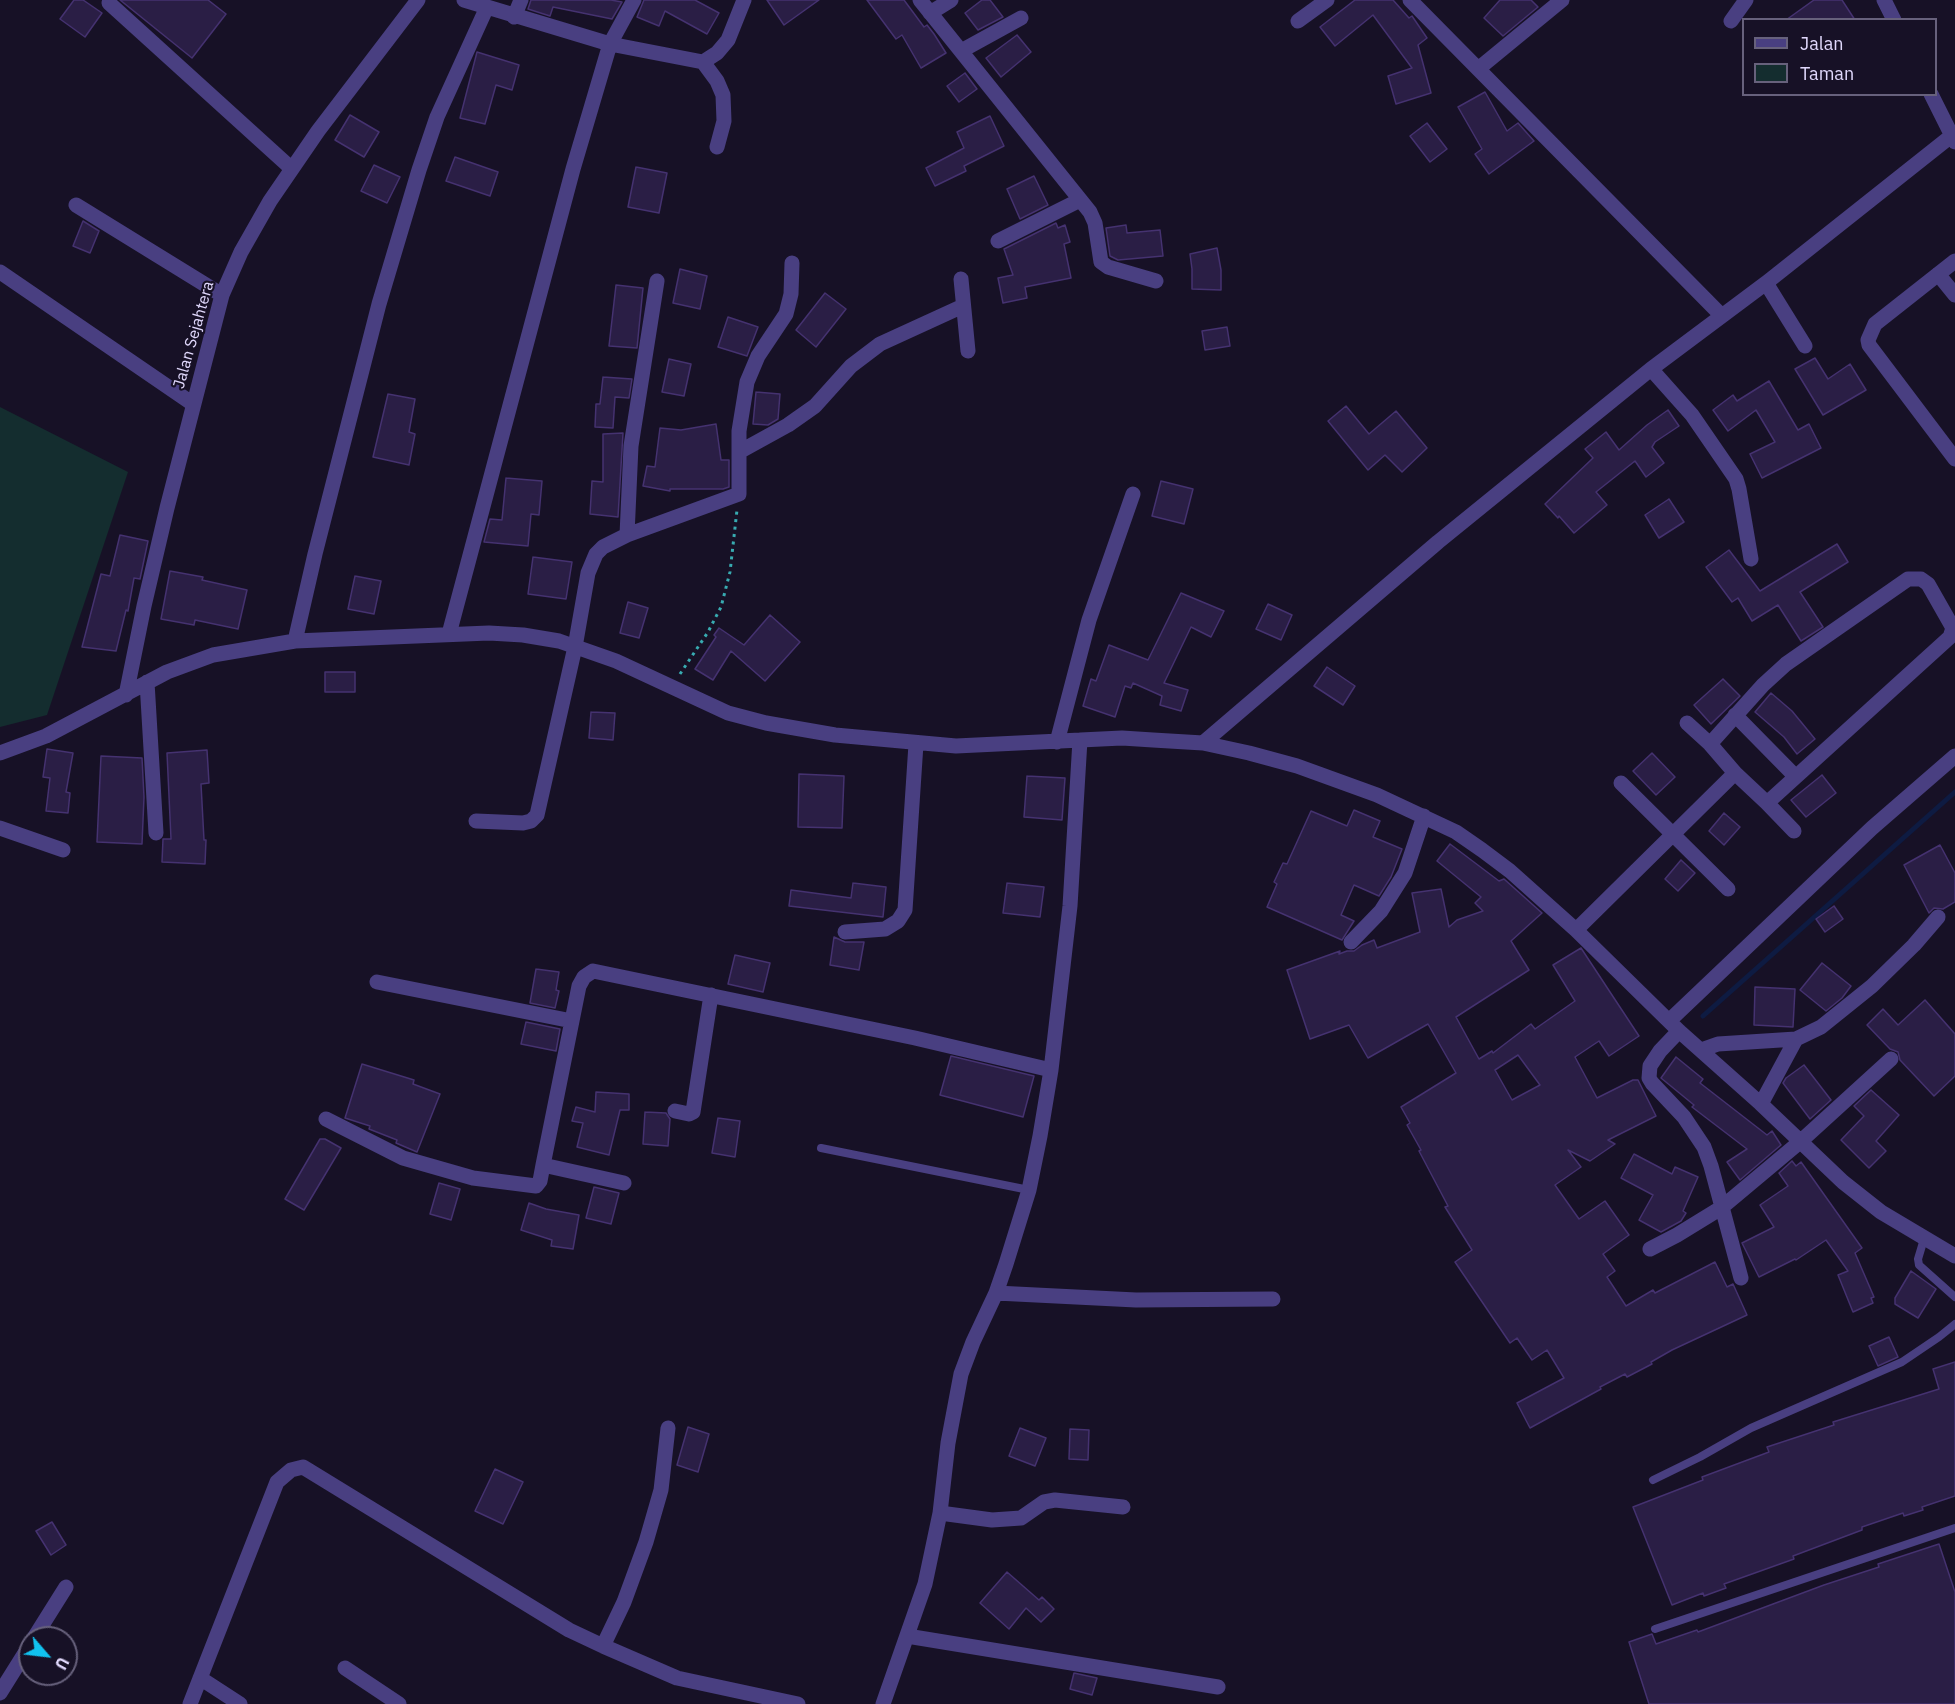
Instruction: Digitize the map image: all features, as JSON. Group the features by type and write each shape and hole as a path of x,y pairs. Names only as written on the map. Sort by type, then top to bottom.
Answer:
{"street":[{"name":"Jalan Sejahtera","path":"126,695 144,606 222,295 252,232 292,169 318,131 418,0"},
{"path":"464,0 610,44 703,62 717,81 723,95 724,121 717,147"},
{"path":"514,16 521,0"},
{"path":"449,634 548,258 610,44 634,0"},
{"path":"703,62 717,53 728,40 744,0"},
{"path":"920,0 1094,218 1101,262 1108,267 1156,281"},
{"path":"930,13 951,0"},
{"path":"1298,21 1328,0"},
{"path":"1410,0 1721,315"},
{"path":"1478,69 1562,0"},
{"path":"1731,21 1746,0"},
{"path":"1884,0 1893,18"},
{"path":"109,3 292,169"},
{"path":"295,641 376,315 419,170 437,117 487,7"},
{"path":"961,51 1021,18"},
{"path":"1203,743 1438,542 1651,369 1954,137 1932,96"},
{"path":"998,241 1080,200"},
{"path":"76,205 222,295"},
{"path":"1955,261 1875,324 1868,340 1869,345 1955,459"},
{"path":"476,821 523,823 537,815 575,647 588,573 593,559 603,548 627,535 739,494 742,404 747,382 758,356 786,314 791,294 792,264"},
{"path":"0,272 193,404"},
{"path":"1938,274 1955,296"},
{"path":"961,279 968,351"},
{"path":"627,535 632,446 657,281"},
{"path":"1766,283 1805,346"},
{"path":"739,452 789,425 815,406 852,366 880,344 963,306"},
{"path":"1651,369 1692,415 1736,479 1751,559"},
{"path":"1057,742 1089,620 1133,494"},
{"path":"1710,744 1763,685 1786,664 1908,579 1921,579 1928,584 1953,626 1951,635 1767,803"},
{"path":"0,753 46,736 147,682 186,664 213,655 295,641 449,634 542,637 616,661 728,713 766,723 835,735 956,746 1122,738 1203,743 1307,769 1425,816 1456,832 1510,871 1576,930 1674,1026 1843,1182 1881,1212 1955,1256"},
{"path":"147,682 156,833"},
{"path":"1735,715 1795,776"},
{"path":"1688,723 1794,831"},
{"path":"883,1704 925,1584 940,1513 948,1443 961,1374 996,1293 1029,1190 1051,1070 1070,906 1080,740"},
{"path":"845,933 885,929 898,921 905,910 916,744"},
{"path":"1741,1278 1711,1166 1700,1140 1684,1118 1652,1083 1649,1078 1650,1066 1674,1026 1872,828 1955,756"},
{"path":"1576,930 1735,773"},
{"path":"1621,783 1728,889"},
{"path":"1352,942 1381,911 1405,873 1425,816"},
{"path":"0,828 63,850"},
{"path":"1701,1050 1718,1044 1796,1039 1821,1027 1872,986 1914,945 1938,917"},
{"path":"326,1119 403,1158 473,1178 532,1187 540,1181 579,986 584,977 593,971 1051,1070"},
{"path":"376,982 572,1021"},
{"path":"675,1111 690,1114 693,1112 711,995"},
{"path":"1761,1104 1796,1039"},
{"path":"1650,1249 1721,1208 1891,1059"},
{"path":"543,1165 624,1183"},
{"path":"996,1293 1136,1300 1273,1299"},
{"path":"603,1646 624,1602 646,1542 661,1490 668,1428"},
{"path":"190,1704 277,1482 291,1470 303,1467 569,1630 677,1678 798,1704"},
{"path":"940,1513 992,1520 1021,1518 1044,1502 1055,1500 1123,1507"},
{"path":"42,1626 66,1587"},
{"path":"907,1636 1218,1687"},
{"path":"0,1694 18,1665"},
{"path":"345,1668 399,1704"},
{"path":"201,1678 240,1704"}],"lane":[{"path":"821,1148 1029,1190"},
{"path":"1924,1239 1917,1259 1919,1265 1955,1297"},
{"path":"1653,1480 1751,1428 1902,1362 1955,1324"},
{"path":"1655,1629 1955,1528"}],"path":[{"path":"671,688 708,632 721,606 730,572 739,494"}],"green space":[{"path":"0,407 128,472 47,715 0,727"}],"building":[{"path":"74,0 83,0 102,13 85,37 60,19"},
{"path":"120,0 208,0 226,14 192,58"},
{"path":"531,0 622,2 612,19 553,7 550,16 528,9"},
{"path":"644,0 695,0 719,13 707,34 665,11 659,26 637,17"},
{"path":"767,0 819,0 784,25"},
{"path":"867,0 904,0 924,27 927,25 946,53 921,68 902,35 896,39"},
{"path":"982,0 990,0 1003,17 978,30 965,13"},
{"path":"1355,0 1393,0 1409,18 1412,16 1427,38 1418,45 1431,93 1396,104 1388,76 1412,68 1373,15 1335,46 1320,27"},
{"path":"1500,0 1531,0 1538,7 1503,36 1484,18"},
{"path":"1814,0 1842,0 1854,18 1789,18"},
{"path":"1017,35 1031,52 1001,77 986,58"},
{"path":"477,52 519,65 512,90 496,85 485,124 460,118"},
{"path":"965,73 977,89 959,102 947,86"},
{"path":"1485,92 1507,131 1518,123 1534,141 1489,174 1475,154 1482,149 1458,107"},
{"path":"350,115 379,132 364,157 335,140"},
{"path":"990,116 1004,146 964,166 966,171 935,186 926,168 964,148 957,132"},
{"path":"1427,123 1447,149 1430,162 1410,136"},
{"path":"455,157 498,172 490,196 446,181"},
{"path":"374,165 400,177 387,203 361,191"},
{"path":"636,167 667,173 659,213 628,207"},
{"path":"1034,176 1048,205 1020,219 1007,189"},
{"path":"83,221 99,231 90,253 73,246"},
{"path":"1056,223 1058,228 1065,225 1070,242 1064,244 1071,278 1025,287 1027,298 1003,303 998,278 1013,275 1004,249"},
{"path":"1126,225 1127,233 1160,230 1163,256 1118,260 1110,256 1106,228"},
{"path":"1217,248 1221,270 1221,290 1192,289 1190,254"},
{"path":"680,269 707,276 700,309 673,303"},
{"path":"616,285 643,288 637,348 609,346"},
{"path":"825,293 846,309 816,347 796,330"},
{"path":"728,317 758,327 747,356 718,347"},
{"path":"1227,327 1230,346 1205,350 1202,331"},
{"path":"1815,358 1828,379 1850,364 1866,390 1823,415 1795,369"},
{"path":"669,359 691,364 684,396 662,392"},
{"path":"603,377 632,379 629,398 615,397 613,428 595,427 596,404 600,404"},
{"path":"1769,381 1798,430 1809,424 1821,448 1762,478 1750,454 1775,442 1756,410 1728,431 1713,410 1733,395 1737,401"},
{"path":"756,392 780,394 778,419 768,425 753,424"},
{"path":"388,394 415,399 409,432 415,434 409,465 373,457"},
{"path":"1346,406 1369,434 1396,411 1427,448 1402,472 1385,455 1368,470 1328,421"},
{"path":"1668,410 1679,426 1655,442 1652,447 1664,463 1646,477 1635,461 1596,492 1607,505 1574,533 1545,504 1593,458 1585,449 1606,432 1619,450"},
{"path":"716,424 721,460 729,460 729,487 670,489 670,491 643,486 647,466 655,467 660,428 681,430"},
{"path":"623,433 618,517 590,514 592,481 603,482 603,434"},
{"path":"506,478 542,481 539,515 531,514 528,546 484,542 490,519 502,520"},
{"path":"1161,481 1193,489 1184,524 1152,516"},
{"path":"1669,499 1684,522 1659,538 1645,515"},
{"path":"120,535 148,541 140,579 134,578 128,611 126,610 116,651 82,647 101,574 110,576"},
{"path":"1837,544 1848,562 1800,592 1823,627 1801,641 1778,605 1752,621 1738,598 1732,602 1706,567 1729,550 1760,591"},
{"path":"533,557 572,562 566,599 528,594"},
{"path":"170,571 203,577 202,580 247,590 238,629 195,620 194,625 161,619"},
{"path":"355,576 381,581 374,614 348,609"},
{"path":"1181,593 1224,611 1211,637 1191,627 1164,683 1188,690 1181,711 1160,705 1162,696 1133,683 1131,688 1125,686 1115,717 1083,706 1091,679 1096,681 1109,645 1148,660"},
{"path":"628,602 648,608 639,638 620,633"},
{"path":"1268,604 1292,615 1281,640 1256,629"},
{"path":"770,615 800,642 765,681 731,651 713,680 695,669 716,637 714,635 719,628 744,645"},
{"path":"1327,667 1355,686 1343,705 1314,686"},
{"path":"325,672 355,672 355,692 325,692"},
{"path":"1723,679 1740,696 1711,724 1694,705"},
{"path":"1771,693 1792,711 1815,739 1797,754 1784,737 1755,712"},
{"path":"591,712 615,713 613,740 589,738"},
{"path":"47,749 73,753 66,792 70,793 68,813 46,811 50,778 43,777"},
{"path":"207,750 209,783 201,784 204,840 206,840 205,864 162,862 163,839 171,839 167,753"},
{"path":"1652,753 1675,777 1656,795 1633,771"},
{"path":"101,756 142,758 144,797 142,844 97,842"},
{"path":"799,774 844,776 842,828 798,827"},
{"path":"1822,775 1836,793 1806,817 1791,800"},
{"path":"1027,776 1065,778 1062,820 1024,817"},
{"path":"1354,810 1380,821 1373,837 1402,849 1391,877 1379,896 1354,885 1341,915 1354,921 1342,940 1267,907 1277,884 1274,882 1283,863 1287,864 1311,811 1347,826"},
{"path":"1724,813 1740,827 1724,845 1709,831"},
{"path":"1450,844 1499,881 1504,879 1542,913 1511,941 1529,970 1456,1017 1479,1059 1492,1051 1493,1053 1531,1024 1535,1029 1575,1001 1553,965 1581,948 1639,1036 1609,1056 1599,1041 1575,1057 1597,1098 1633,1080 1638,1080 1656,1116 1608,1140 1615,1144 1590,1161 1568,1150 1581,1167 1555,1185 1579,1219 1605,1201 1629,1235 1603,1254 1615,1271 1607,1277 1626,1306 1653,1290 1655,1293 1715,1262 1727,1287 1733,1284 1747,1315 1672,1350 1627,1377 1625,1374 1600,1387 1601,1389 1530,1428 1517,1403 1564,1378 1547,1350 1532,1360 1517,1338 1510,1343 1455,1262 1472,1250 1445,1207 1448,1206 1419,1151 1421,1150 1407,1125 1410,1123 1401,1107 1456,1073 1428,1024 1368,1058 1349,1025 1310,1039 1287,970 1340,951 1339,954 1354,951 1374,940 1377,948 1420,932 1412,893 1441,889 1449,927 1457,920 1483,911 1475,903 1481,897 1437,861","holes":["1518,1055 1540,1085 1512,1100 1495,1070"]},
{"path":"1940,845 1955,873 1955,902 1943,909 1934,908 1929,913 1904,865"},
{"path":"1681,860 1695,873 1678,891 1665,879"},
{"path":"853,883 886,887 883,917 789,906 791,890 851,898"},
{"path":"1007,883 1044,887 1040,917 1003,913"},
{"path":"1834,906 1843,919 1825,932 1816,919"},
{"path":"834,937 845,942 864,942 859,970 830,965"},
{"path":"735,955 770,963 763,992 728,984"},
{"path":"1822,963 1851,986 1842,998 1826,1011 1800,990"},
{"path":"536,969 559,972 556,990 559,991 555,1008 530,1003"},
{"path":"1755,987 1795,989 1793,1027 1754,1025"},
{"path":"1925,1000 1955,1034 1955,1076 1934,1096 1900,1060 1898,1052 1890,1049 1867,1025 1883,1009 1898,1025"},
{"path":"526,1022 560,1029 556,1051 521,1044"},
{"path":"951,1056 1034,1076 1023,1117 940,1095"},
{"path":"1676,1057 1703,1079 1700,1083 1767,1135 1772,1131 1781,1145 1740,1180 1727,1162 1747,1149 1692,1107 1694,1105 1661,1078"},
{"path":"362,1064 414,1080 413,1084 440,1094 417,1152 396,1143 397,1140 369,1129 370,1126 345,1118"},
{"path":"1804,1065 1831,1100 1810,1119 1783,1083 1786,1078"},
{"path":"1871,1090 1899,1115 1876,1141 1886,1151 1869,1168 1841,1140 1864,1116 1854,1106"},
{"path":"596,1092 629,1094 629,1110 620,1110 609,1155 577,1147 583,1123 572,1121 576,1107 595,1112"},
{"path":"645,1112 666,1113 670,1119 668,1146 643,1144"},
{"path":"718,1118 740,1121 735,1157 712,1153"},
{"path":"320,1139 325,1139 341,1148 304,1210 285,1199"},
{"path":"1634,1154 1672,1174 1675,1167 1698,1177 1681,1221 1661,1232 1639,1220 1653,1195 1621,1178"},
{"path":"1792,1161 1796,1166 1801,1162 1862,1248 1855,1253 1874,1297 1871,1298 1873,1303 1853,1312 1838,1275 1848,1271 1826,1240 1796,1260 1759,1277 1742,1243 1774,1227 1760,1205 1788,1186 1779,1173"},
{"path":"439,1183 460,1189 451,1220 430,1214"},
{"path":"594,1187 619,1193 611,1224 586,1218"},
{"path":"529,1203 546,1209 579,1215 573,1249 551,1246 552,1240 521,1230"},
{"path":"1911,1271 1936,1289 1918,1318 1895,1304 1895,1298"},
{"path":"1889,1337 1898,1357 1878,1366 1869,1346"},
{"path":"1955,1362 1955,1496 1922,1507 1923,1510 1904,1516 1903,1513 1862,1527 1862,1530 1793,1556 1794,1559 1724,1584 1726,1588 1704,1596 1703,1593 1672,1605 1633,1507 1703,1480 1702,1477 1769,1452 1767,1447 1834,1425 1833,1422 1939,1389 1933,1369"},
{"path":"688,1427 709,1434 698,1472 677,1465"},
{"path":"1020,1428 1046,1438 1035,1466 1009,1456"},
{"path":"1070,1429 1089,1430 1088,1460 1069,1459"},
{"path":"495,1469 523,1482 503,1524 475,1511"},
{"path":"52,1522 66,1545 51,1555 36,1531"},
{"path":"1939,1544 1955,1592 1955,1704 1649,1704 1629,1642 1652,1634 1656,1644 1697,1630 1698,1632 1879,1567 1878,1564"},
{"path":"1007,1572 1039,1600 1042,1597 1054,1609 1041,1622 1026,1608 1009,1629 980,1603"},
{"path":"1074,1673 1097,1678 1092,1695 1070,1689"}],"waterway":[{"path":"1703,1016 1955,792"}]}
